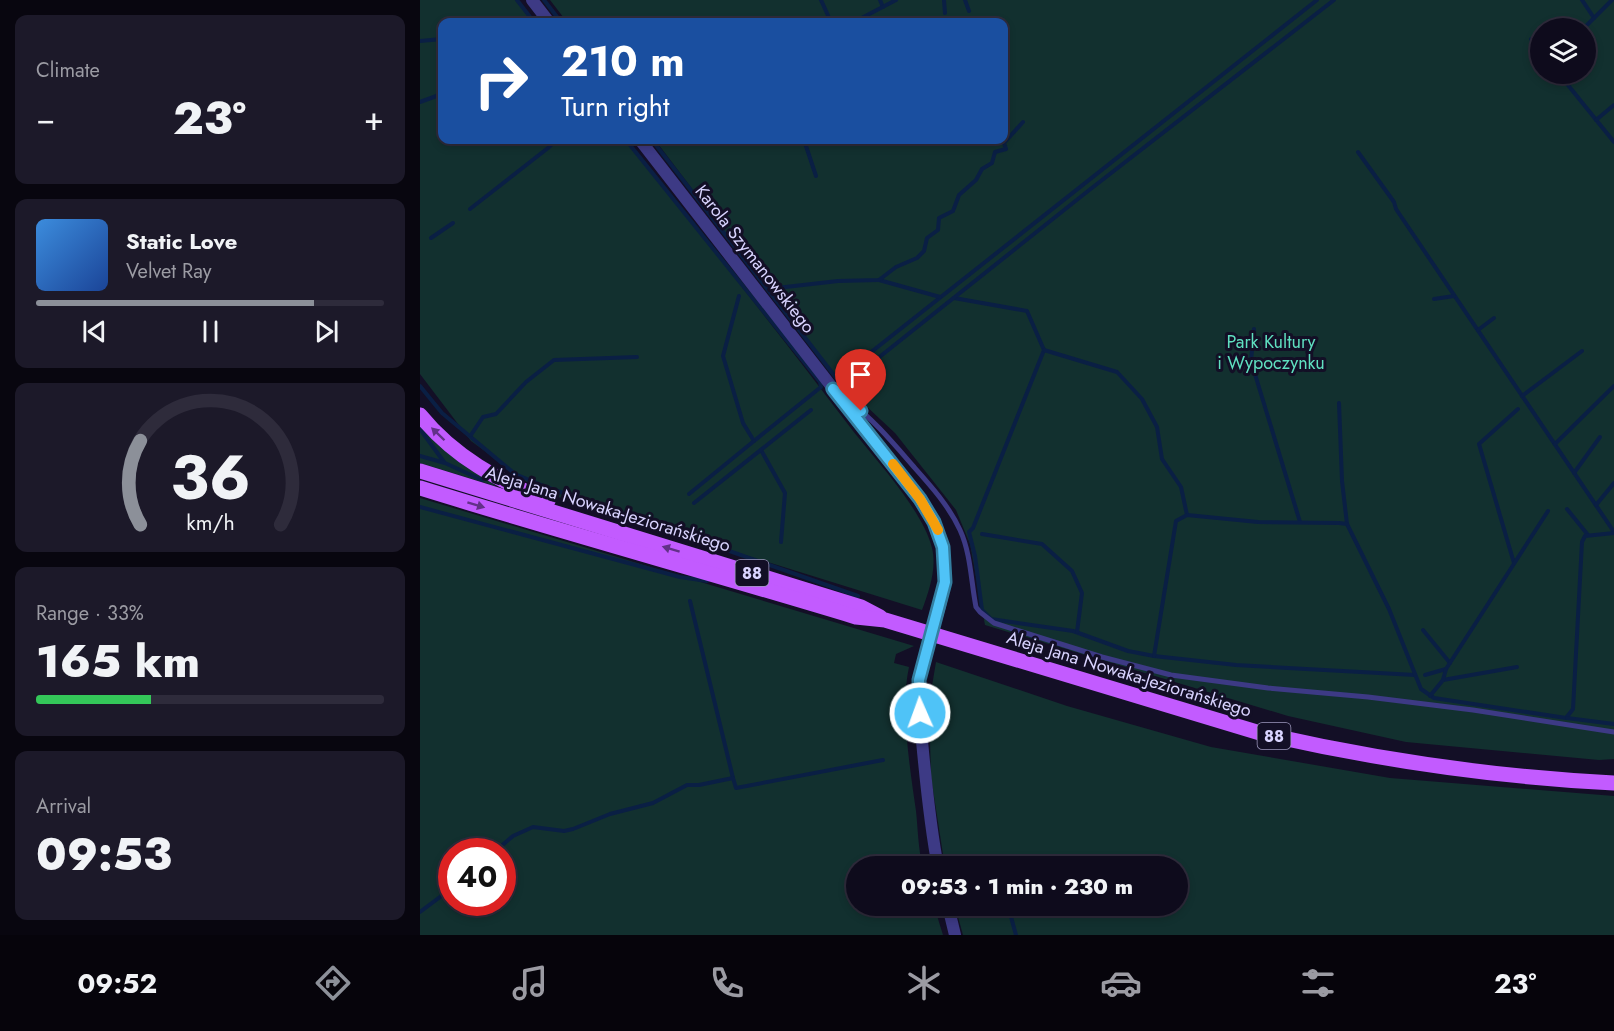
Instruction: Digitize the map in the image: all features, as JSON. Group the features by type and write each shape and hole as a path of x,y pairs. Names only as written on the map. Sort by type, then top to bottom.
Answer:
{"main road":[{"path":"420,415 457,452 487,473 515,488 616,532"},
{"name":"Aleja Jana Nowaka-Jeziorańskiego","path":"420,471 861,607 885,620"},
{"name":"Aleja Jana Nowaka-Jeziorańskiego","path":"420,488 856,617 885,620 1260,733 1320,747 1441,768 1534,778 1614,783"}],"street":[{"path":"532,0 546,18"},
{"name":"Karola Szymanowskiego","path":"643,144 920,499 934,522 943,547 945,568 943,594 921,671 919,699 936,856"},
{"path":"951,916 956,935"}],"lane":[{"path":"833,389 883,431 935,491 949,511 960,531 967,551 976,607 994,623 1102,657 1171,675 1473,710 1614,732"}],"green space":[{"path":"420,0 515,0 530,18 438,18 438,144 628,144 886,471 919,518 932,548 934,563 922,610 539,491 471,441 420,374"},
{"name":"Park Kultury i Wypoczynku","path":"550,0 1614,0 1614,759 1599,760 1406,742 1288,716 985,625 970,544 956,510 895,433 835,377 658,144 1008,144 1008,18 564,18"},
{"path":"420,421 495,485 495,486 420,463"},
{"path":"420,498 914,646 896,654 894,663 909,667 905,700 907,738 921,856 846,856 846,916 937,916 943,935 420,935"},
{"path":"936,662 1067,706 1211,747 1390,778 1614,796 1614,935 963,935 958,916 1188,916 1188,856 943,856 931,777 929,704"}],"waterway":[{"path":"517,0 531,18"},
{"path":"544,0 558,18"},
{"path":"821,0 829,18"},
{"path":"880,0 883,7"},
{"path":"862,18 896,0"},
{"path":"944,0 945,13"},
{"path":"965,0 969,11"},
{"path":"655,144 837,379 1317,0"},
{"path":"848,382 1088,191 1334,0"},
{"path":"1582,0 1594,18"},
{"path":"1594,18 1612,0"},
{"path":"420,41 438,39"},
{"path":"1567,84 1614,142"},
{"path":"420,102 438,95"},
{"path":"1596,120 1614,105"},
{"path":"1008,139 1023,122"},
{"path":"470,209 552,144"},
{"path":"629,144 820,382 821,387 754,441 743,423 723,356 739,296"},
{"path":"805,144 816,176"},
{"path":"768,289 838,281 879,280 896,267 917,258 924,251 927,238 938,230 939,218 953,211 959,195 976,180 982,169 992,163 995,152 1006,149 1004,144"},
{"path":"1358,152 1394,202 1396,209 1614,532"},
{"path":"431,238 453,223"},
{"path":"879,280 940,297"},
{"path":"1434,299 1454,296"},
{"path":"954,298 1027,311 1044,350 973,528 969,532 975,556 982,610 991,619 1073,631 1128,651 1154,656 1236,665 1415,675"},
{"path":"1478,330 1494,318"},
{"path":"1254,329 1251,361 1300,522"},
{"path":"1044,350 1117,372 1142,399 1157,427 1162,459 1181,487 1187,515"},
{"path":"1522,396 1582,351"},
{"path":"471,435 483,417 496,414 526,382 554,360 637,357"},
{"path":"420,386 442,413 515,474 546,487 858,596"},
{"path":"1555,444 1614,386"},
{"path":"1339,403 1342,481 1347,524"},
{"path":"1514,563 1479,444 1518,409"},
{"path":"694,503 811,410"},
{"path":"420,429 444,462"},
{"path":"1574,473 1600,437"},
{"path":"689,494 754,441"},
{"path":"761,450 785,493 781,542"},
{"path":"420,456 445,463 482,480"},
{"path":"1596,505 1614,483"},
{"path":"420,507 680,577 707,581"},
{"path":"1567,509 1588,535"},
{"path":"1430,696 1443,680 1446,669 1548,511"},
{"path":"1154,656 1176,521 1187,515 1258,522 1347,524 1389,609 1421,689 1434,698 1566,718 1573,709 1582,542 1585,536 1614,533"},
{"path":"982,534 1042,544 1072,571 1082,593 1077,632"},
{"path":"690,601 733,778"},
{"path":"1423,630 1450,663"},
{"path":"1443,680 1517,667"},
{"path":"1425,675 1446,669"},
{"path":"1567,718 1614,724"},
{"path":"511,838 533,827 564,831 573,829 610,814 653,803 687,785 699,785 733,778 736,788 883,760"},
{"path":"420,912 438,898"},
{"path":"1011,916 1016,935"}],"slow traffic":[{"path":"893,464 929,512 938,530"}],"route":[{"path":"861,411 833,389 929,512 939,533 945,557 943,594 919,680 920,713"}]}
